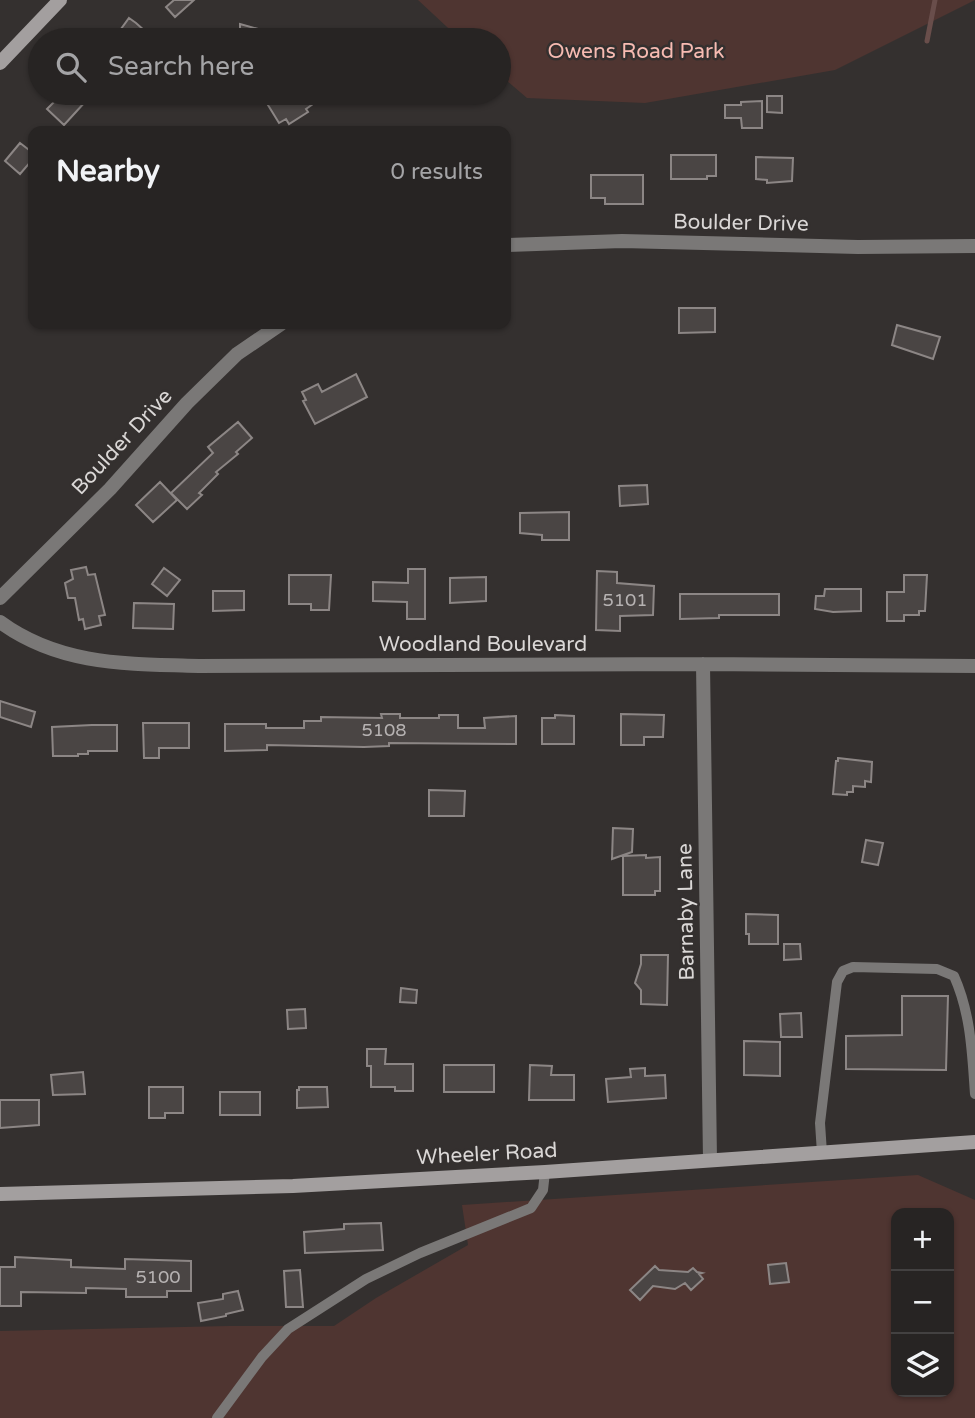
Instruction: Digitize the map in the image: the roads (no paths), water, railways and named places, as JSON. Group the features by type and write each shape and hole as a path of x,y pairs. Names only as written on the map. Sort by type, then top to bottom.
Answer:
{"main road":[{"path":"33,28 60,0"},
{"path":"0,63 28,34"},
{"name":"Wheeler Road","path":"0,1194 293,1186 545,1172 975,1142"}],"street":[{"name":"Boulder Drive","path":"511,245 622,241 846,247 975,246"},
{"name":"Boulder Drive","path":"0,598 110,489 187,404 237,354 274,329"},
{"name":"Woodland Boulevard","path":"0,622 24,637 68,655 90,661 125,664 975,666"},
{"name":"Barnaby Lane","path":"703,664 710,1160"}],"lane":[{"path":"821,1153 820,1123 837,982 844,971 853,967 937,970 954,976 961,990 970,1030 975,1094"},
{"path":"217,1418 262,1357 288,1329 366,1279 420,1253 531,1208 543,1190 545,1172"}],"waterway":[{"path":"927,41 935,0"}],"park label":[{"name":"Owens Road Park","path":"636,51"}]}
